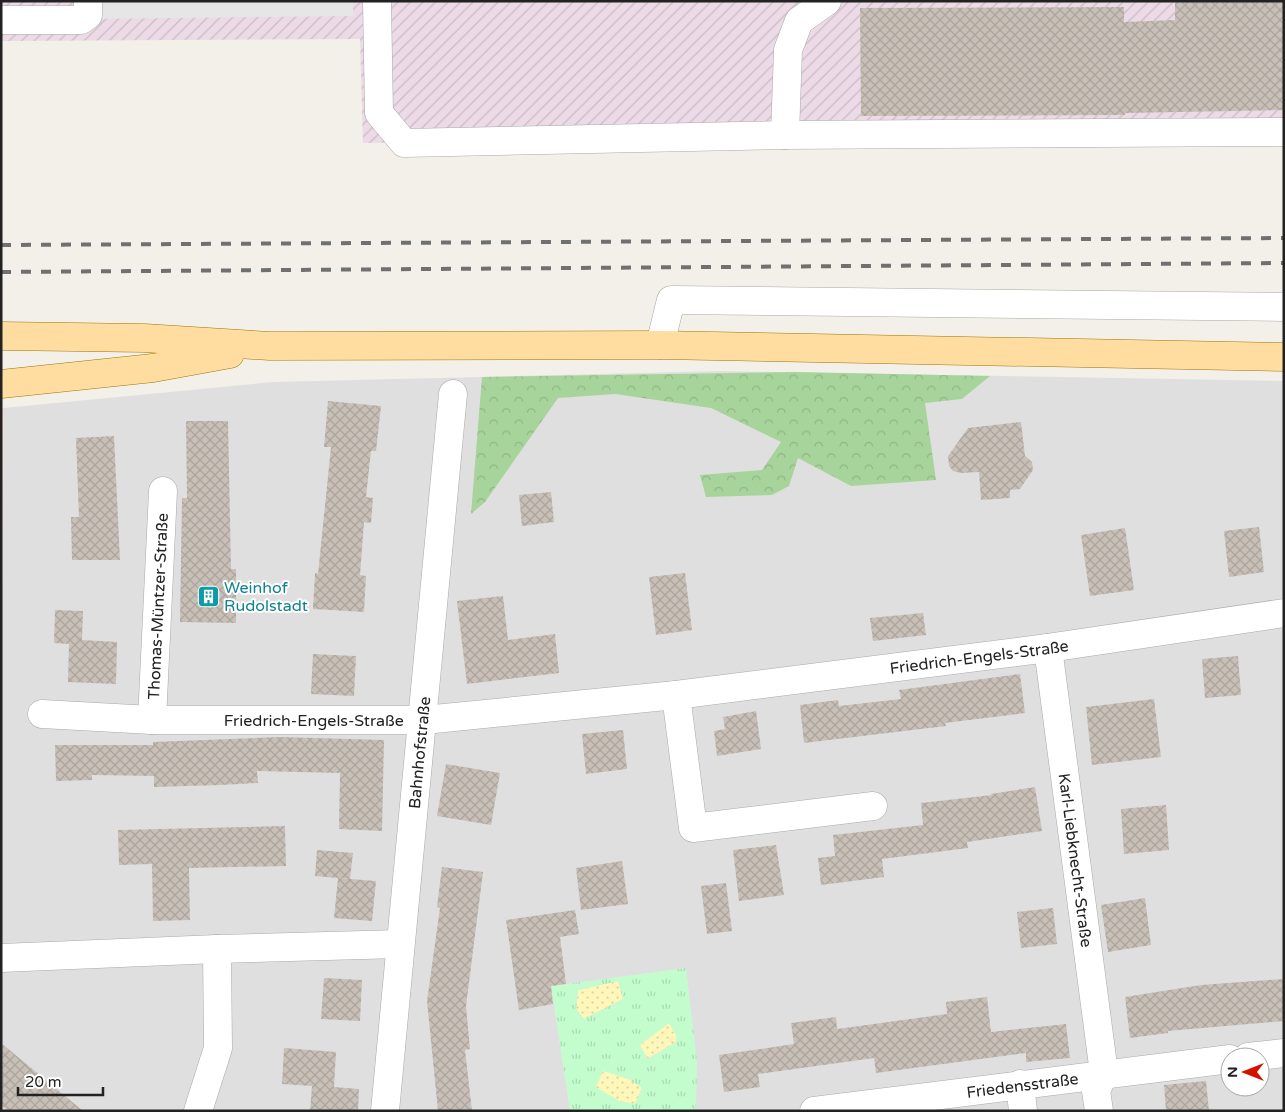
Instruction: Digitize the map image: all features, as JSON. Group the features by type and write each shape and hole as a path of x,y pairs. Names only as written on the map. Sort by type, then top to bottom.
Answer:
{"main road":[{"path":"1,336 144,338 270,346 660,345 1284,356"},
{"path":"1,384 153,368 270,346"}],"street":[{"path":"1,20 81,20 88,15 88,1"},
{"path":"377,1 379,113 404,143 785,135 1284,132"},
{"path":"785,135 788,50 799,21 827,1"},
{"path":"660,345 671,300 1284,307"},
{"name":"Bahnhofstraße","path":"385,1111 400,944 424,720 453,394"},
{"name":"Thomas-Müntzer-Straße","path":"152,720 163,492"},
{"name":"Friedrich-Engels-Straße","path":"42,714 152,720 424,720 676,695 1048,648 1284,613"},
{"name":"Karl-Liebknecht-Straße","path":"1048,648 1104,1073"},
{"path":"676,695 693,828 873,806"},
{"path":"1,958 400,944"},
{"path":"198,1111 218,1048 217,949"},
{"path":"1270,1055 1284,1053"},
{"name":"Friedensstraße","path":"814,1111 1104,1073 1220,1060"},
{"path":"1099,1111 1096,1091 1104,1073"},
{"path":"1020,1084 1023,1111"}],"shaded area":[{"path":"1,1 1284,1 1284,134 363,143 360,39 1,41"},
{"path":"88,1 353,1 353,16 88,19"},
{"path":"720,371 1284,381 1284,1111 1,1111 1,676 4,408 273,382"},
{"path":"1,408 4,408 1,676"}],"green space":[{"path":"794,372 990,376 962,399 925,403 936,480 851,486 798,458 789,486 772,495 706,497 700,475 762,470 781,442 711,408 615,394 558,398 485,502 471,514 482,377"},
{"path":"686,968 697,1062 696,1108 686,1111 570,1111 551,986","holes":["618,981 623,999 584,1019 576,1009 578,990","669,1023 676,1035 676,1042 648,1059 640,1045","603,1071 629,1079 642,1088 635,1104 619,1101 596,1087"]}],"sand":[{"path":"618,981 623,999 584,1019 576,1009 578,990"},
{"path":"669,1023 676,1035 676,1042 647,1059 639,1045"},
{"path":"602,1070 629,1079 642,1088 635,1104 619,1101 595,1087"}],"building":[{"path":"1175,1 1284,1 1284,110 1125,113 1125,115 861,116 860,8 1124,7 1124,22 1175,20"},
{"path":"328,401 381,406 376,451 371,451 366,497 373,498 371,523 364,522 360,575 366,576 364,612 313,609 315,573 318,574 331,447 324,447"},
{"path":"186,421 228,421 231,569 236,569 236,623 180,622 182,498 187,498"},
{"path":"1021,422 1025,456 1032,462 1033,470 1020,489 1010,490 1010,498 981,500 979,472 961,473 953,471 949,466 948,456 968,428"},
{"path":"114,436 120,560 72,560 71,517 79,517 76,438"},
{"path":"551,492 554,522 522,526 519,495"},
{"path":"1259,527 1264,572 1229,577 1224,531"},
{"path":"1125,528 1134,590 1090,596 1081,535"},
{"path":"685,573 692,630 656,635 649,577"},
{"path":"503,596 508,640 555,634 559,673 467,684 457,601"},
{"path":"55,610 83,611 82,640 117,642 116,684 68,682 69,644 54,643"},
{"path":"923,613 926,635 873,641 870,618"},
{"path":"313,654 356,656 354,696 311,694"},
{"path":"1238,656 1241,695 1205,698 1202,659"},
{"path":"1020,674 1025,713 945,723 946,726 804,743 800,705 838,700 839,706 901,699 899,690"},
{"path":"1154,699 1161,757 1092,765 1086,707"},
{"path":"756,711 761,749 717,756 714,731 725,729 723,717"},
{"path":"623,730 627,769 586,774 582,734"},
{"path":"280,737 384,740 382,831 339,829 340,773 257,771 258,783 154,787 154,776 92,775 92,780 56,781 55,745 153,745 153,742"},
{"path":"446,764 500,773 491,825 437,816"},
{"path":"1035,787 1042,831 967,842 968,848 882,859 884,877 821,885 818,858 835,856 833,835 923,825 921,803 992,795"},
{"path":"1166,805 1169,850 1124,854 1121,809"},
{"path":"285,826 286,866 189,868 190,920 153,921 152,864 119,865 118,830"},
{"path":"776,845 784,895 739,901 733,850"},
{"path":"317,850 353,853 350,879 315,876"},
{"path":"622,861 628,904 581,910 576,868"},
{"path":"442,867 483,872 466,1006 470,1049 465,1050 472,1111 438,1111 427,1001 440,908 437,907"},
{"path":"338,878 376,881 372,921 334,918"},
{"path":"726,883 732,931 707,934 701,886"},
{"path":"1145,898 1151,945 1108,952 1101,905"},
{"path":"1053,908 1057,944 1021,948 1017,912"},
{"path":"575,910 579,934 560,937 566,984 551,986 553,1004 519,1010 506,920"},
{"path":"324,978 362,980 360,1021 321,1019"},
{"path":"1284,979 1284,1021 1168,1031 1168,1033 1130,1038 1125,997 1201,985"},
{"path":"987,997 991,1032 1066,1024 1070,1058 1026,1062 1026,1053 876,1073 874,1058 758,1074 760,1087 724,1092 719,1055 794,1044 791,1023 836,1017 837,1029 947,1014 946,1002"},
{"path":"1,1043 83,1111 8,1111 1,1105"},
{"path":"284,1048 336,1052 334,1087 359,1089 358,1111 310,1111 312,1086 282,1084"},
{"path":"1206,1081 1209,1111 1166,1111 1164,1085"}],"railway":[{"path":"1,245 1284,238"},
{"path":"1,272 1284,263"}],"place":[{"name":"Weinhof Rudolstadt","path":"208,596"}]}
